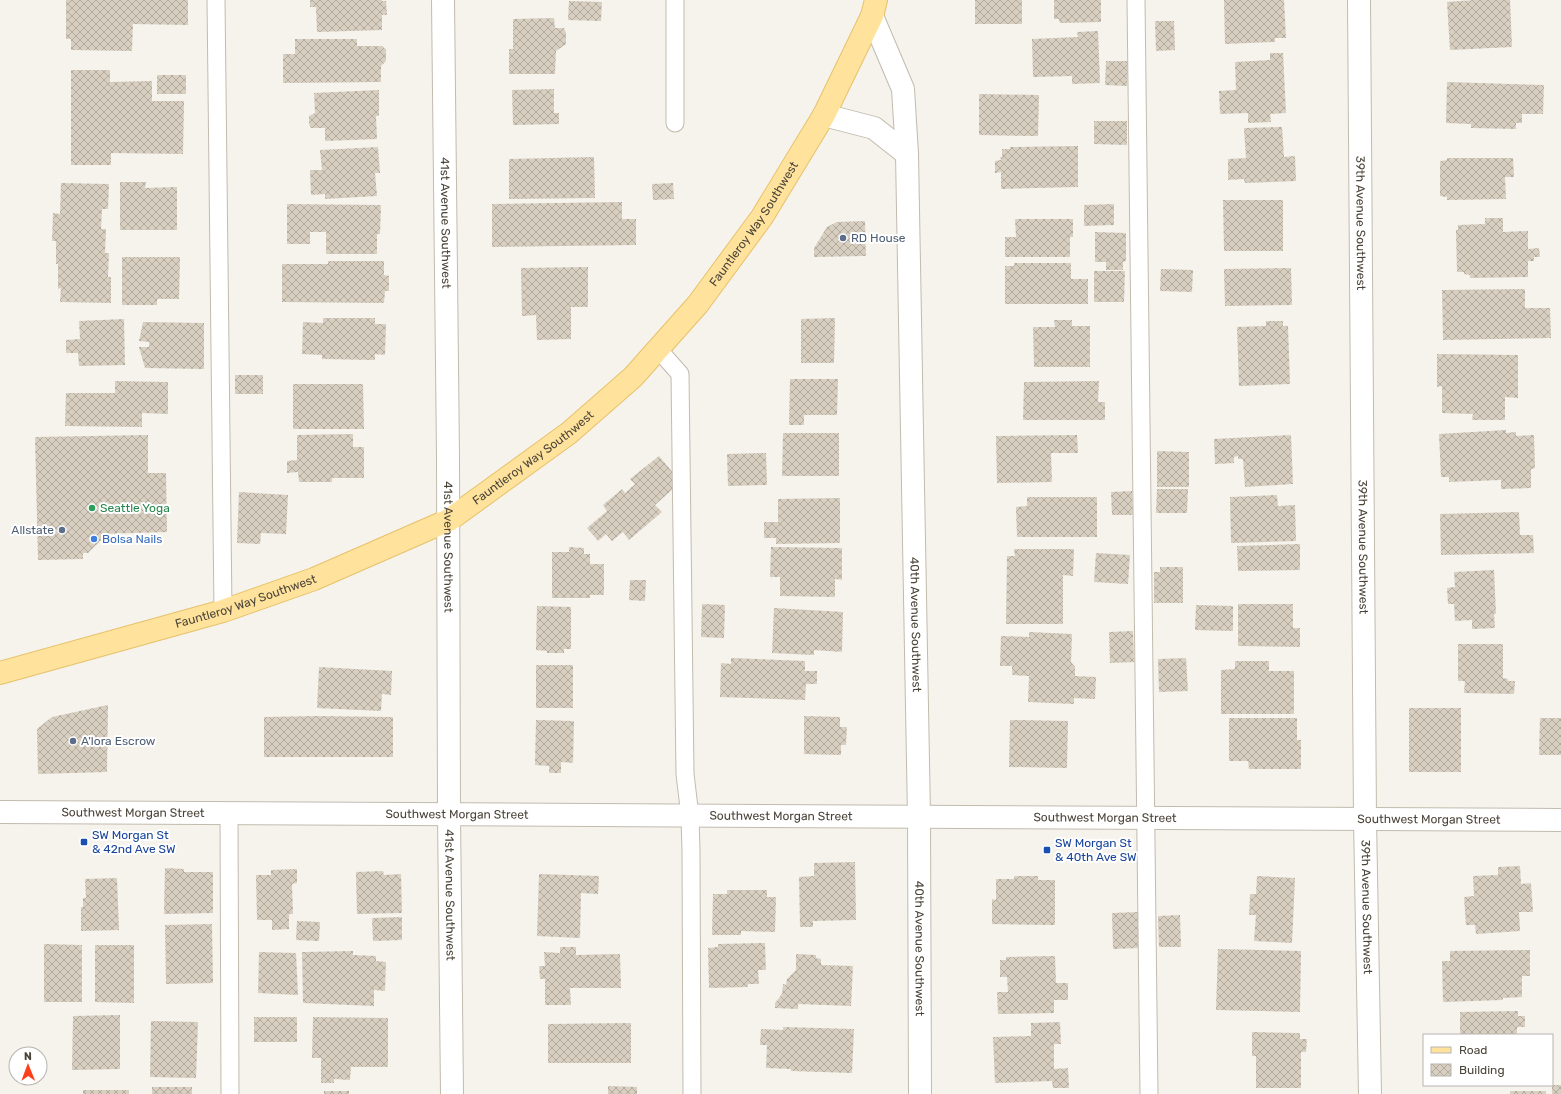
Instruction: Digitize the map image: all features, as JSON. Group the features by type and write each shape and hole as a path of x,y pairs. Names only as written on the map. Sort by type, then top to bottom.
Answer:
{"main road":[{"name":"Fauntleroy Way Southwest","path":"0,673 223,611 314,579 449,520 569,433 633,377 698,304 762,217 824,115 874,8"}],"street":[{"name":"41st Avenue Southwest","path":"443,0 449,520 449,814 452,1094"},
{"name":"39th Avenue Southwest","path":"1359,0 1365,819 1370,1094"},
{"name":"40th Avenue Southwest","path":"874,8 903,89 907,154 919,817 920,1094"},
{"path":"824,115 874,128 907,154"},
{"name":"Southwest Morgan Street","path":"0,812 1561,820"}],"lane":[{"path":"216,0 223,611"},
{"path":"675,0 675,123"},
{"path":"1136,0 1149,1094"},
{"path":"658,349 680,374 685,774 690,816 692,1094"},
{"path":"229,813 230,1094"}],"building":[{"path":"66,0 188,0 188,25 133,24 132,51 71,50 71,39 66,39"},
{"path":"310,0 382,0 386,1 387,15 382,15 382,30 317,32 316,7 310,7"},
{"path":"975,0 1022,0 1022,24 975,24"},
{"path":"1054,0 1101,0 1101,22 1060,23 1059,19 1054,19"},
{"path":"1224,0 1284,0 1286,38 1275,38 1275,42 1225,44"},
{"path":"1510,0 1512,47 1450,50 1447,2"},
{"path":"569,1 602,2 601,21 568,20"},
{"path":"554,18 555,28 564,28 566,33 566,44 556,51 555,74 509,74 509,49 513,49 513,19"},
{"path":"1155,21 1174,21 1175,50 1156,51"},
{"path":"1098,31 1100,83 1072,84 1072,76 1033,77 1032,39 1078,37 1077,32"},
{"path":"295,39 357,39 357,46 382,46 386,50 386,61 381,66 381,82 283,83 283,54 295,54"},
{"path":"1270,53 1283,53 1286,113 1270,114 1271,122 1248,123 1248,113 1220,114 1219,91 1236,90 1235,62 1270,60"},
{"path":"1106,61 1128,61 1127,86 1105,85"},
{"path":"71,70 110,70 110,82 152,81 152,101 184,101 183,154 111,153 111,165 71,165"},
{"path":"157,75 186,75 186,94 157,94"},
{"path":"1447,82 1544,85 1543,114 1522,114 1522,123 1516,123 1516,129 1471,128 1471,124 1446,123"},
{"path":"554,89 554,113 559,113 559,124 513,125 512,90"},
{"path":"379,90 379,116 376,116 377,139 325,141 325,128 311,128 309,124 309,116 315,113 314,93"},
{"path":"979,94 1039,95 1038,136 979,135"},
{"path":"1094,121 1127,121 1127,145 1094,144"},
{"path":"1282,127 1284,157 1295,156 1296,181 1245,183 1244,179 1228,180 1228,159 1246,158 1244,128"},
{"path":"1078,146 1078,187 1001,189 1001,172 995,173 995,161 1001,160 1000,157 1002,157 1002,149 1010,149 1010,147"},
{"path":"378,147 380,173 375,173 377,196 325,199 325,194 311,195 310,170 322,170 320,150"},
{"path":"594,157 595,198 509,199 509,159"},
{"path":"1447,158 1513,158 1514,177 1505,177 1506,199 1447,200 1447,197 1440,196 1440,161 1447,160"},
{"path":"120,182 146,182 145,188 177,187 177,230 120,230"},
{"path":"61,183 109,184 108,209 102,209 101,229 106,229 105,253 109,253 108,277 111,277 111,303 60,302 61,288 58,289 56,241 52,241 53,213 60,214"},
{"path":"673,183 674,199 653,200 652,184"},
{"path":"1223,200 1283,200 1283,251 1224,251"},
{"path":"622,202 622,219 636,219 636,245 492,247 492,204"},
{"path":"287,204 381,205 380,234 377,234 377,254 326,254 326,232 310,232 310,244 287,244"},
{"path":"1114,204 1114,225 1084,226 1084,205"},
{"path":"1485,218 1503,218 1503,232 1528,231 1528,249 1539,248 1540,257 1534,257 1534,261 1528,261 1528,277 1470,278 1470,275 1464,274 1464,272 1457,272 1456,230 1458,230 1458,225 1485,224"},
{"path":"1015,219 1073,219 1073,237 1070,237 1070,257 1005,257 1005,237 1016,237"},
{"name":"RD House","path":"865,221 866,256 814,257 814,248 827,227 837,222"},
{"path":"1095,232 1126,233 1126,261 1123,262 1123,270 1106,270 1106,262 1095,262"},
{"path":"122,257 180,257 179,299 157,299 157,305 122,305"},
{"path":"328,261 384,261 384,275 389,276 389,291 385,291 384,303 282,302 282,264 328,264"},
{"path":"1014,263 1071,263 1071,279 1088,279 1088,304 1005,304 1005,266 1014,266"},
{"path":"588,267 588,307 571,307 571,339 537,340 536,315 522,316 521,268"},
{"path":"1291,268 1292,305 1225,306 1224,269"},
{"path":"1161,269 1193,270 1192,292 1160,291"},
{"path":"1094,271 1125,271 1124,302 1094,302"},
{"path":"1525,289 1525,308 1550,308 1551,338 1443,340 1442,290"},
{"path":"323,318 375,318 375,324 386,324 385,355 375,354 375,360 322,359 322,355 302,354 303,322 323,323"},
{"path":"835,318 834,363 801,363 801,319"},
{"path":"124,319 125,365 79,366 78,353 66,353 66,340 80,339 79,321"},
{"path":"1054,320 1072,320 1072,326 1090,326 1090,367 1034,367 1033,327 1055,327"},
{"path":"1266,321 1283,321 1283,326 1288,326 1290,384 1239,386 1237,327 1266,326"},
{"path":"143,322 204,323 204,369 145,368 139,347 149,347 149,342 139,341"},
{"path":"1437,354 1518,355 1518,398 1505,397 1505,420 1472,420 1473,414 1442,413 1442,386 1437,387"},
{"path":"235,375 263,375 263,394 235,394"},
{"path":"790,379 838,379 837,415 804,415 804,425 789,425"},
{"path":"115,381 168,382 168,414 142,413 142,427 65,426 66,393 115,393"},
{"path":"1099,381 1098,402 1105,402 1105,420 1023,420 1024,382"},
{"path":"293,384 363,384 364,429 293,429"},
{"path":"1506,430 1506,433 1516,432 1516,436 1534,435 1535,468 1531,469 1531,488 1501,489 1501,480 1449,482 1449,477 1441,477 1439,434"},
{"path":"783,433 839,433 839,476 782,476"},
{"path":"353,434 353,447 364,447 364,478 332,478 332,482 299,482 298,472 287,473 287,461 297,460 297,435"},
{"path":"148,435 148,473 166,473 167,532 101,534 101,540 88,553 83,553 83,559 38,560 35,437"},
{"path":"1077,435 1078,453 1051,453 1052,482 997,483 996,436"},
{"path":"1291,435 1293,484 1245,487 1243,459 1238,459 1238,456 1234,457 1234,463 1215,464 1214,439"},
{"path":"1157,451 1189,452 1189,487 1157,487"},
{"path":"766,453 767,485 728,486 727,454"},
{"path":"659,456 675,475 674,488 655,505 662,512 629,540 623,532 612,541 606,534 598,541 587,528 607,511 603,505 622,489 625,493 635,484 630,479"},
{"path":"1157,489 1188,489 1187,513 1156,513"},
{"path":"1132,491 1133,515 1112,515 1111,492"},
{"path":"239,492 288,495 286,534 261,533 260,544 237,543"},
{"path":"1277,495 1278,506 1295,505 1296,541 1231,543 1230,497"},
{"path":"1027,497 1097,497 1097,537 1017,537 1016,507 1027,506"},
{"path":"840,498 840,543 776,544 776,538 764,538 764,522 778,522 778,499"},
{"path":"1519,512 1520,535 1533,535 1534,553 1441,555 1440,514"},
{"path":"1300,544 1300,570 1238,571 1237,546"},
{"path":"569,547 584,548 584,554 590,554 590,564 604,564 604,595 590,595 590,598 552,598 552,552 569,552"},
{"path":"771,547 842,548 842,580 835,579 835,597 780,596 780,577 770,577"},
{"path":"1014,549 1074,549 1073,576 1063,575 1063,624 1006,624 1007,556 1015,556"},
{"path":"1096,553 1130,555 1128,584 1094,582"},
{"path":"1160,567 1183,567 1183,603 1154,603 1154,572 1160,572"},
{"path":"1494,570 1496,614 1494,614 1495,628 1472,629 1472,620 1455,621 1454,604 1448,604 1447,588 1455,587 1454,572"},
{"path":"630,580 646,580 645,601 629,600"},
{"path":"702,604 725,605 724,638 701,637"},
{"path":"1238,604 1293,604 1293,628 1300,628 1300,647 1238,646"},
{"path":"1196,605 1233,606 1233,631 1195,630"},
{"path":"537,606 571,607 571,649 564,649 564,653 547,653 547,651 536,650"},
{"path":"774,608 843,612 842,652 814,650 814,655 772,653"},
{"path":"1133,631 1134,662 1110,663 1109,632"},
{"path":"1029,632 1072,634 1071,662 1075,667 1075,676 1096,677 1095,699 1074,698 1074,704 1028,702 1029,676 1012,675 1012,666 1000,666 1001,636 1029,637"},
{"path":"1458,644 1503,644 1503,678 1508,679 1508,681 1515,681 1514,694 1464,693 1465,681 1458,681"},
{"path":"731,658 805,661 805,671 817,671 817,684 806,684 805,700 720,697 721,663 731,664"},
{"path":"1186,658 1188,691 1159,692 1158,659"},
{"path":"1235,661 1269,661 1269,671 1294,671 1294,714 1221,714 1221,670 1235,669"},
{"path":"536,665 573,665 573,708 536,708"},
{"path":"319,667 392,671 391,695 382,694 381,711 317,708"},
{"path":"108,705 107,772 38,774 37,729 52,717"},
{"path":"1409,708 1461,708 1461,772 1409,772"},
{"path":"804,716 840,717 840,727 847,727 846,745 841,745 841,755 804,754"},
{"path":"264,717 393,717 393,757 264,757"},
{"path":"1229,718 1297,718 1297,740 1301,740 1301,769 1249,769 1248,761 1229,761"},
{"path":"1540,718 1561,718 1561,755 1539,755"},
{"path":"536,720 574,721 573,763 561,762 561,773 549,773 549,766 535,765"},
{"path":"1010,720 1068,721 1067,768 1009,767"},
{"path":"855,862 856,920 813,921 813,927 800,927 799,877 814,876 814,863"},
{"path":"1520,866 1521,884 1531,883 1533,912 1519,912 1520,931 1476,934 1475,925 1466,925 1464,897 1474,896 1473,876 1498,875 1498,867"},
{"path":"165,868 184,869 184,872 213,872 213,913 164,914"},
{"path":"297,869 297,883 292,884 293,914 289,914 289,929 272,930 272,920 257,920 256,875 271,875 271,870"},
{"path":"383,871 384,875 401,874 402,913 357,914 356,872"},
{"path":"539,874 599,876 598,894 581,893 580,938 537,936"},
{"path":"1014,876 1038,876 1038,880 1055,880 1055,925 992,924 992,899 996,900 996,879 1014,879"},
{"path":"1257,876 1295,878 1292,943 1254,941 1256,915 1249,915 1250,894 1256,894"},
{"path":"117,878 119,930 81,931 81,907 83,907 83,898 86,898 85,879"},
{"path":"727,890 767,890 767,897 776,897 775,932 741,931 741,935 712,935 713,894 727,894"},
{"path":"1139,912 1140,948 1113,949 1112,913"},
{"path":"1180,915 1181,947 1159,947 1158,916"},
{"path":"402,917 402,940 373,941 372,918"},
{"path":"297,921 320,922 319,941 296,940"},
{"path":"212,924 213,983 166,984 165,925"},
{"path":"765,943 766,970 758,970 759,984 748,984 748,987 709,988 708,948 718,947 718,944"},
{"path":"44,944 82,945 82,1002 44,1002"},
{"path":"95,945 134,945 134,1003 95,1002"},
{"path":"560,947 576,947 576,955 620,954 621,988 570,988 571,1005 545,1005 545,979 540,979 539,966 545,966 544,952 560,953"},
{"path":"1218,949 1301,951 1300,1012 1216,1010"},
{"path":"1530,950 1530,976 1522,976 1522,997 1503,998 1503,1000 1443,1002 1442,961 1450,961 1450,951"},
{"path":"353,951 353,955 376,956 376,961 386,962 385,991 374,990 374,1006 303,1003 302,952"},
{"path":"259,952 296,953 298,995 258,993"},
{"path":"796,954 816,955 816,958 821,959 821,965 853,966 851,1006 798,1004 798,1009 775,1008 775,1003 782,994 783,984 786,985 787,979 796,970"},
{"path":"1055,956 1056,983 1068,983 1068,1000 1054,1000 1054,1013 998,1014 997,992 1008,992 1007,977 1000,977 1000,960 1006,960 1006,957"},
{"path":"1518,1011 1518,1016 1525,1016 1525,1027 1517,1027 1517,1034 1460,1034 1460,1012"},
{"path":"120,1015 120,1069 72,1070 73,1016"},
{"path":"254,1017 297,1017 297,1042 254,1042"},
{"path":"313,1017 388,1018 388,1067 351,1067 350,1080 334,1079 334,1083 321,1083 321,1058 312,1058"},
{"path":"151,1021 198,1022 196,1078 150,1077"},
{"path":"1060,1022 1061,1044 1054,1044 1054,1069 1068,1068 1069,1088 1053,1088 1052,1081 995,1083 993,1037 1031,1036 1031,1023"},
{"path":"631,1023 631,1063 548,1063 548,1024"},
{"path":"783,1027 854,1029 852,1073 791,1071 791,1069 766,1068 767,1045 760,1045 761,1029 783,1030"},
{"path":"1252,1032 1300,1033 1300,1039 1307,1039 1306,1052 1301,1052 1301,1088 1256,1088 1256,1056 1252,1056"},
{"path":"1553,1085 1561,1085 1561,1094 1552,1094"},
{"path":"608,1086 637,1087 637,1094 608,1094"},
{"path":"152,1087 192,1087 192,1094 152,1094"},
{"path":"83,1090 129,1090 129,1094 83,1094"},
{"path":"324,1091 349,1091 349,1094 324,1094"},
{"path":"1510,1091 1546,1091 1546,1094 1510,1094"}],"place":[{"name":"RD House","path":"843,238"},
{"name":"Seattle Yoga","path":"92,508"},
{"name":"Allstate","path":"62,530"},
{"name":"Bolsa Nails","path":"94,539"},
{"name":"A'lora Escrow","path":"73,741"},
{"name":"SW Morgan St & 42nd Ave SW","path":"84,842"},
{"name":"SW Morgan St & 40th Ave SW","path":"1047,850"}]}
